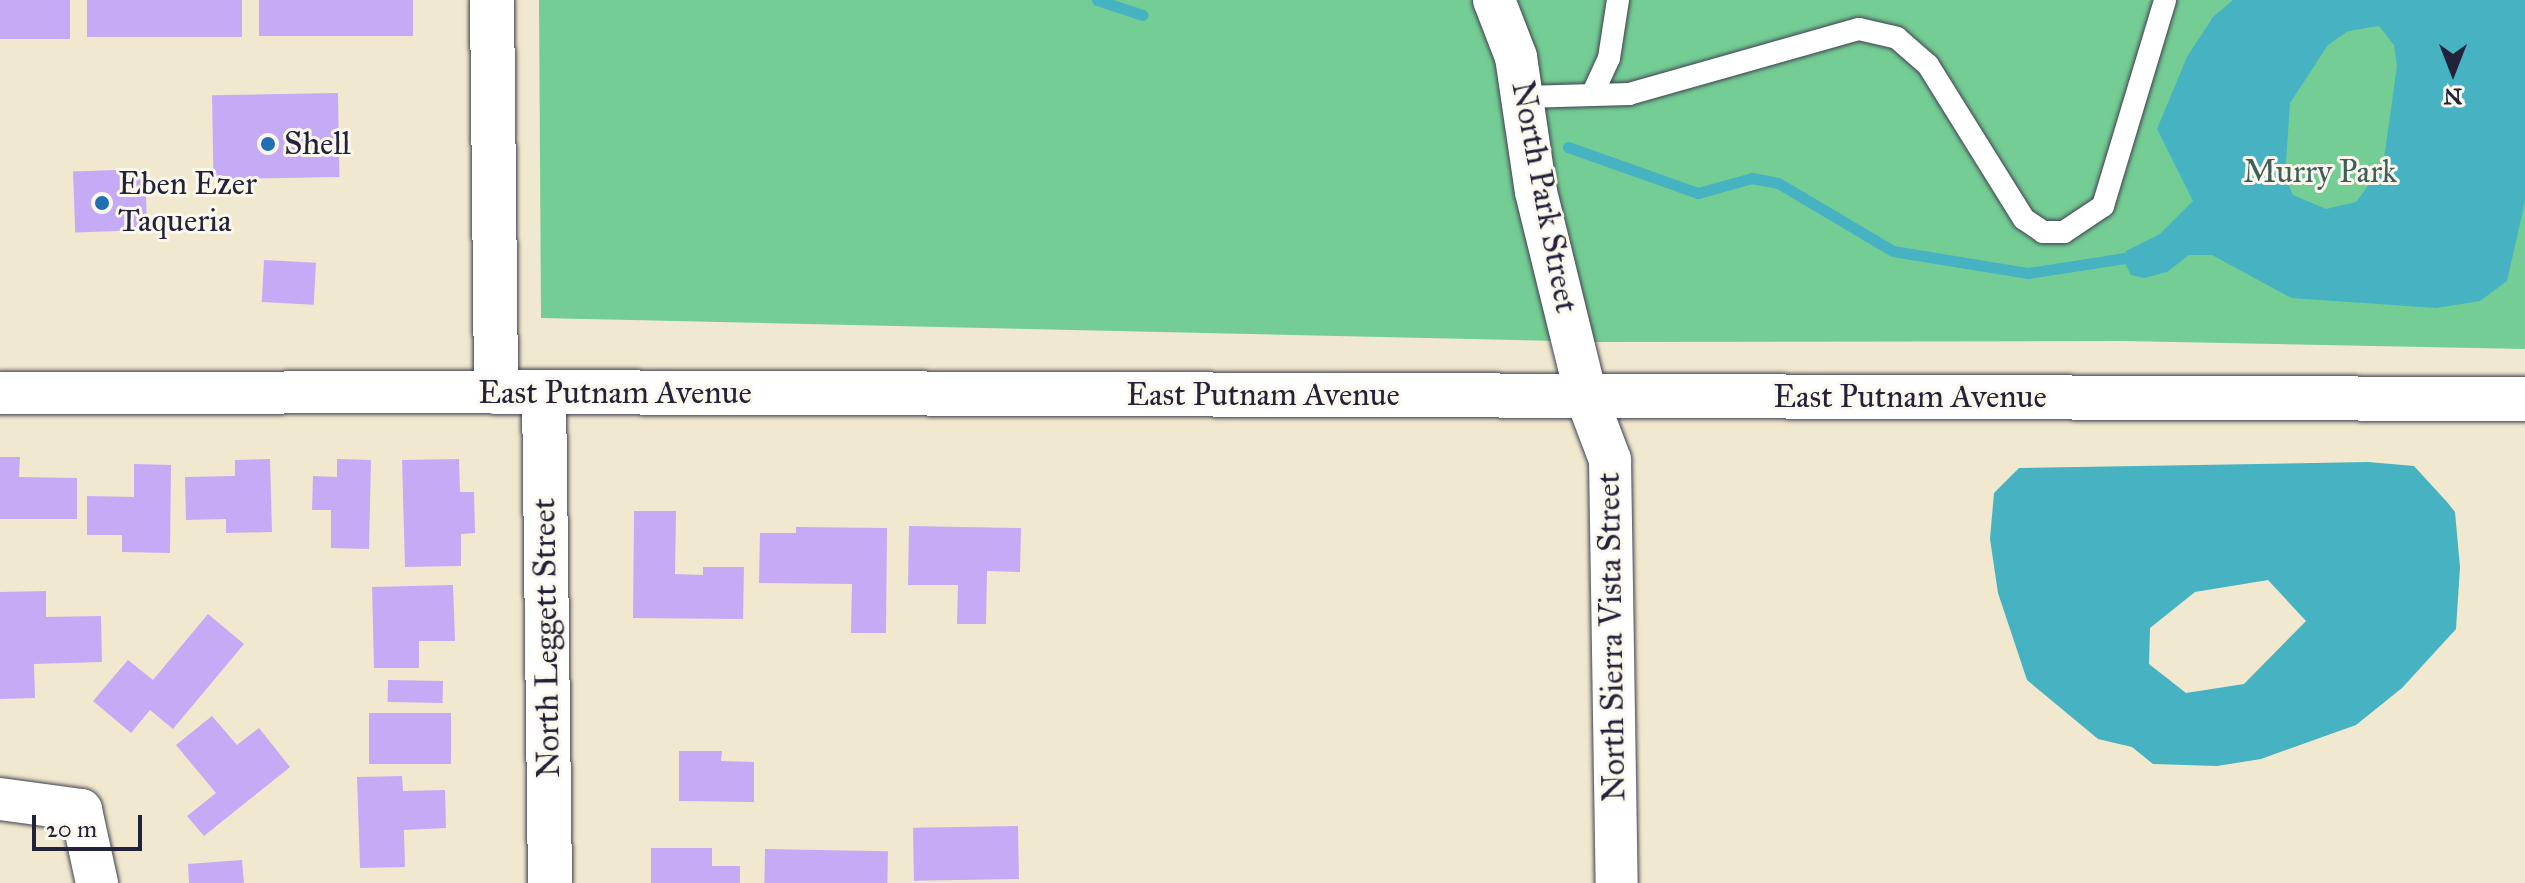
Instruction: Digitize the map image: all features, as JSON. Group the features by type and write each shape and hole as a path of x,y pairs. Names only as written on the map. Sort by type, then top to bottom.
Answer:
{"street":[{"path":"492,0 496,392"},
{"name":"North Park Street","path":"1494,0 1516,57 1536,192 1586,396"},
{"name":"North Leggett Street","path":"544,392 550,883"},
{"name":"East Putnam Avenue","path":"0,393 2525,399"},
{"name":"North Sierra Vista Street","path":"1586,396 1610,460 1617,883"},
{"path":"0,799 81,810 97,883"}],"lane":[{"path":"1592,95 1609,58 1618,0"},
{"path":"1524,97 1629,94 1859,29 1897,38 1928,65 2024,219 2043,232 2064,232 2103,206 2165,0"}],"green space":[{"name":"Murry Park","path":"539,0 2525,0 2525,349 2123,341 1598,342 541,318"}],"water":[{"path":"2233,0 2525,0 2525,202 2507,281 2480,301 2436,308 2291,298 2212,255 2189,255 2167,272 2144,278 2131,275 2124,261 2126,251 2160,234 2193,201 2157,129 2187,57 2213,17","holes":["2379,26 2394,45 2397,66 2383,166 2356,202 2326,209 2293,195 2285,177 2290,103 2328,45 2348,31"]},
{"path":"2368,462 2414,466 2455,512 2460,567 2456,629 2402,688 2356,725 2261,759 2217,766 2153,764 2132,747 2098,739 2027,680 1998,593 1990,539 1994,493 2019,468","holes":["2268,580 2306,621 2244,684 2186,693 2149,664 2150,628 2195,592"]}],"building":[{"path":"0,0 70,0 70,39 0,39"},
{"path":"87,0 242,0 242,37 87,37"},
{"path":"259,0 413,0 413,36 259,36"},
{"path":"338,93 339,177 213,179 212,95"},
{"path":"145,169 147,230 75,232 73,172"},
{"path":"264,260 316,263 314,305 262,302"},
{"path":"0,457 20,457 19,477 77,478 77,519 0,519"},
{"path":"270,459 272,532 226,533 226,519 186,520 185,477 235,476 235,460"},
{"path":"337,459 371,460 369,549 331,548 331,510 312,510 313,476 337,477"},
{"path":"459,459 460,492 474,492 475,533 461,534 461,566 405,567 402,460"},
{"path":"134,464 171,465 170,553 122,552 122,535 87,535 87,496 134,497"},
{"path":"634,511 676,511 675,574 703,575 703,567 744,567 743,619 633,618"},
{"path":"909,526 1021,528 1020,572 987,571 986,624 957,624 958,585 908,585"},
{"path":"796,527 887,528 886,633 851,633 852,584 759,583 760,533 796,533"},
{"path":"453,585 455,641 419,641 419,668 374,668 372,587"},
{"path":"46,591 46,617 101,616 102,662 34,664 35,698 0,699 0,592"},
{"path":"208,614 244,644 173,729 150,710 131,733 93,701 128,660 153,680"},
{"path":"388,680 443,681 443,703 388,702"},
{"path":"369,713 451,713 451,764 369,764"},
{"path":"212,716 237,745 259,728 290,767 204,836 187,816 216,793 176,745"},
{"path":"679,751 722,751 721,761 754,762 754,802 679,801"},
{"path":"402,776 403,791 445,790 446,828 404,830 405,867 360,868 357,777"},
{"path":"1018,826 1019,879 914,881 913,828"},
{"path":"651,848 712,848 712,866 740,866 740,883 651,883"},
{"path":"765,849 888,851 887,883 764,883"},
{"path":"242,860 244,883 189,883 188,864"}],"waterway":[{"path":"1097,0 1143,15"},
{"path":"1568,147 1698,193 1752,178 1778,183 1893,251 2028,273 2138,256"}],"place":[{"name":"Shell","path":"268,144"},
{"name":"Eben Ezer Taqueria","path":"102,203"}]}
